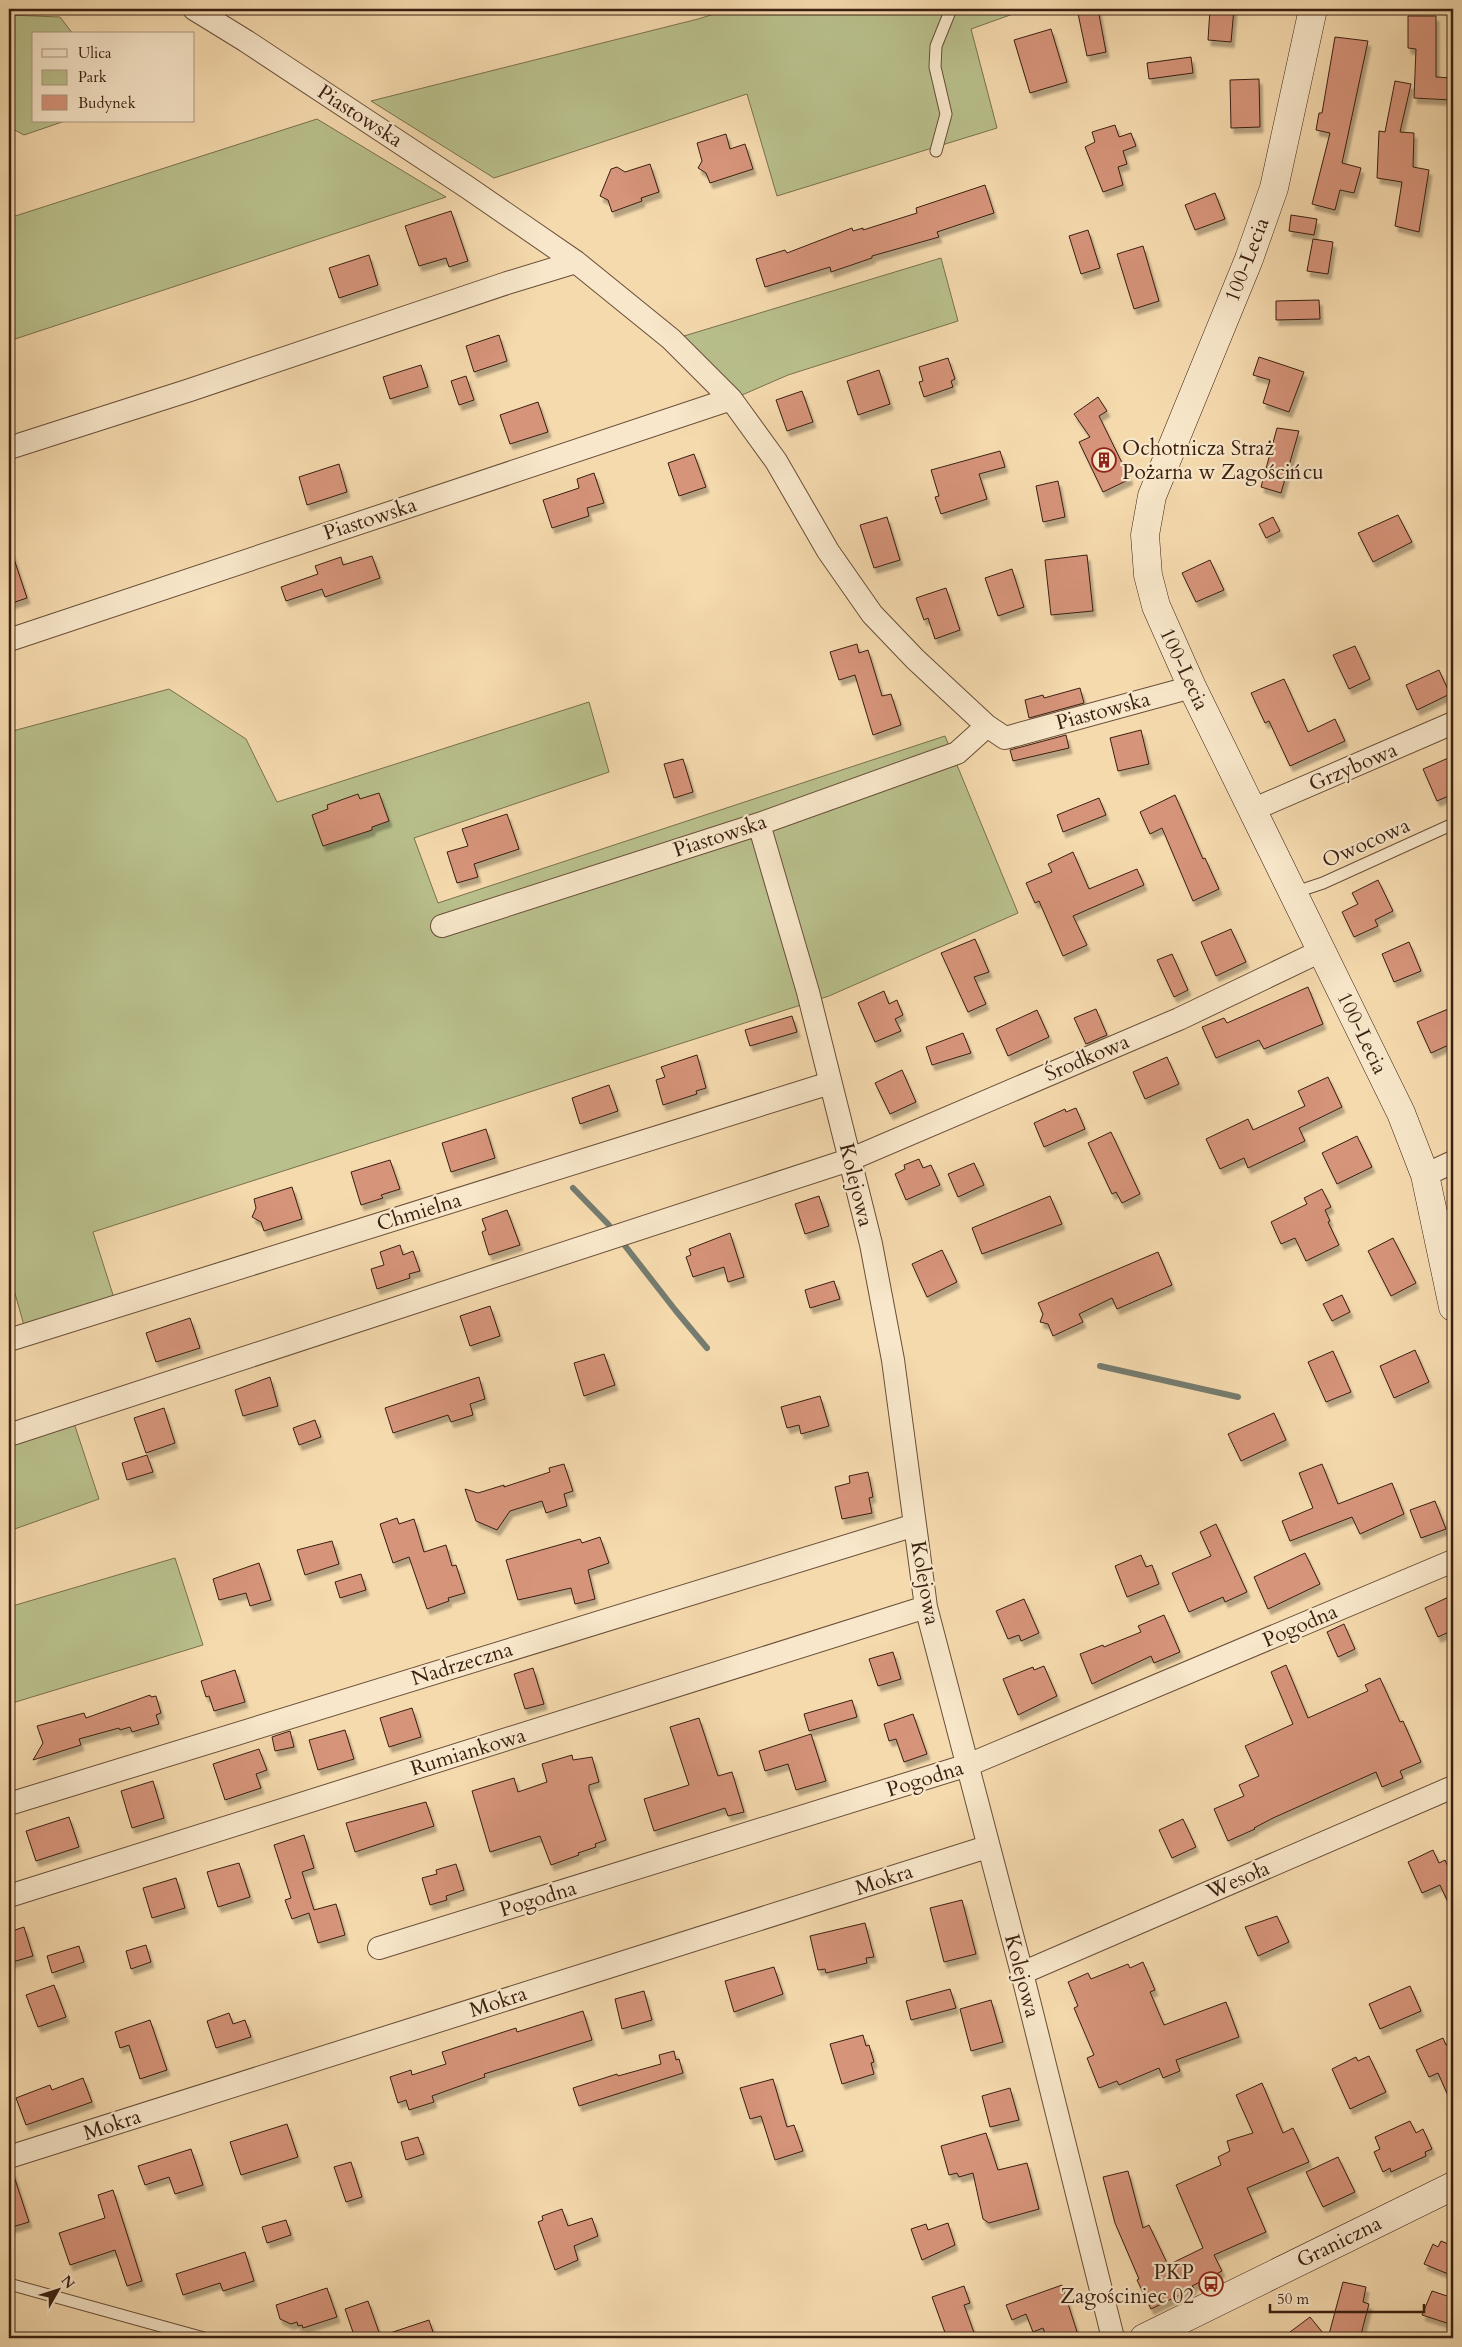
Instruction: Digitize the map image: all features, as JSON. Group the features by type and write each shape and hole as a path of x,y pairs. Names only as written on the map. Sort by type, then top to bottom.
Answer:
{"street":[{"name":"Piastowska","path":"194,9 246,41 443,171 576,262 672,340 731,399 776,461 828,550 872,614 915,658 987,726 1005,738 1192,687"},
{"name":"100-Lecia","path":"1313,9 1274,188 1229,324 1152,496 1145,535 1148,576 1156,606 1192,687 1401,1113 1425,1175 1453,1307"},
{"path":"9,448 181,393 507,283 576,262"},
{"name":"Piastowska","path":"9,640 731,399"},
{"name":"Grzybowa","path":"1252,810 1453,723"},
{"name":"Piastowska","path":"442,926 759,824 957,753 987,726"},
{"name":"Kolejowa","path":"759,824 808,992 871,1244 893,1360 926,1607 968,1766 987,1848 1022,1973 1113,2338"},
{"name":"Środkowa","path":"9,1435 849,1160 1179,1019 1321,951"},
{"name":"Chmielna","path":"9,1340 830,1083"},
{"path":"1425,1175 1453,1162"},
{"name":"Nadrzeczna","path":"9,1804 915,1525"},
{"name":"Pogodna","path":"379,1948 968,1766 1453,1562"},
{"name":"Rumiankowa","path":"9,1896 926,1607"},
{"name":"Wesoła","path":"1022,1973 1453,1787"},
{"name":"Mokra","path":"9,2157 987,1848"},
{"name":"Graniczna","path":"1144,2338 1453,2186"}],"lane":[{"path":"936,151 946,114 935,67 936,46 950,9"},
{"name":"Owocowa","path":"1293,893 1323,883 1453,824"},
{"path":"9,2284 204,2338"}],"green space":[{"path":"730,9 1027,9 971,29 997,128 777,196 747,94 494,178 371,101 698,19"},
{"path":"9,15 60,17 71,32 32,32 32,122 62,122 24,135 9,127"},
{"path":"317,119 446,197 9,341 9,218"},
{"path":"941,258 958,321 788,375 742,395 684,336"},
{"path":"169,689 246,739 277,802 589,702 609,772 414,838 438,903 945,736 1018,913 829,996 93,1232 114,1298 25,1329 9,1272 9,732"},
{"path":"72,1417 99,1499 9,1531 9,1438"},
{"path":"175,1558 203,1645 9,1704 9,1607"}],"building":[{"path":"1077,9 1098,9 1106,52 1087,56"},
{"path":"1210,9 1234,9 1231,42 1208,40"},
{"path":"1408,16 1436,16 1436,77 1452,78 1451,100 1414,98 1416,49 1408,48"},
{"path":"1051,29 1067,82 1030,93 1014,40"},
{"path":"1335,37 1368,41 1342,163 1361,168 1354,193 1340,190 1335,210 1312,204 1330,133 1316,130 1319,113 1322,113"},
{"path":"1191,57 1193,73 1149,79 1147,63"},
{"path":"1259,79 1260,127 1231,128 1230,80"},
{"path":"1395,81 1411,84 1400,132 1414,133 1413,167 1429,170 1419,232 1395,226 1402,182 1377,178 1379,131 1385,132"},
{"path":"1115,125 1119,137 1131,133 1136,146 1123,151 1127,164 1118,167 1123,185 1103,192 1085,147 1095,142 1092,132"},
{"path":"726,134 730,149 745,144 753,169 710,183 706,173 698,168 702,161 697,143"},
{"path":"650,164 659,192 641,198 642,201 612,212 608,200 600,196 611,169 617,167 625,172"},
{"path":"985,185 994,213 937,232 939,237 872,256 872,258 831,272 830,267 765,287 756,259 785,250 787,253 852,228 853,231 863,228 863,230 917,213 916,208"},
{"path":"1215,193 1225,219 1195,230 1185,205"},
{"path":"451,211 468,261 449,267 446,258 419,266 405,226"},
{"path":"1291,215 1317,219 1314,235 1289,231"},
{"path":"1088,230 1100,268 1081,274 1069,236"},
{"path":"1313,239 1333,242 1328,274 1307,271"},
{"path":"1143,246 1159,301 1134,309 1117,254"},
{"path":"369,255 378,285 339,298 329,268"},
{"path":"1319,300 1320,319 1276,320 1276,301"},
{"path":"499,335 507,361 474,372 466,346"},
{"path":"1259,357 1304,372 1289,412 1263,403 1270,380 1253,375"},
{"path":"948,358 955,379 951,381 953,387 924,397 919,382 923,381 919,367"},
{"path":"421,365 428,387 390,399 383,377"},
{"path":"879,370 890,404 858,415 847,381"},
{"path":"466,376 474,400 459,405 451,381"},
{"path":"802,391 813,422 787,431 776,400"},
{"name":"Ochotnicza Straż Pożarna w Zagościńcu","path":"1098,397 1107,411 1099,416 1130,479 1103,492 1079,442 1090,437 1074,414"},
{"path":"538,402 548,432 510,444 500,415"},
{"path":"1277,428 1299,431 1281,493 1261,487"},
{"path":"1000,451 1005,467 979,474 987,499 941,514 935,497 939,496 931,470"},
{"path":"694,454 706,487 679,496 668,463"},
{"path":"339,464 347,492 307,505 299,477"},
{"path":"594,473 604,503 587,508 589,516 552,528 543,500 579,488 577,479"},
{"path":"1058,481 1065,517 1043,522 1036,486"},
{"path":"1398,515 1412,542 1373,562 1358,533"},
{"path":"887,517 900,560 874,568 860,525"},
{"path":"1273,517 1280,531 1266,538 1259,524"},
{"path":"12,553 27,598 9,604 9,554"},
{"path":"1087,555 1093,611 1051,615 1045,560"},
{"path":"372,556 380,578 325,597 322,589 286,601 281,587 318,574 315,566 341,557 343,565"},
{"path":"1210,560 1224,590 1196,602 1182,573"},
{"path":"1012,569 1024,607 998,616 985,578"},
{"path":"946,588 960,630 935,639 928,618 924,620 916,598"},
{"path":"857,644 859,653 868,650 882,696 891,694 901,725 873,735 855,675 839,680 830,652"},
{"path":"1355,646 1370,679 1349,689 1333,655"},
{"path":"1439,670 1450,694 1417,710 1406,685"},
{"path":"1284,679 1308,732 1335,719 1345,741 1290,766 1269,721 1265,723 1251,693"},
{"path":"1080,688 1084,703 1029,718 1025,700 1043,695 1044,698"},
{"path":"1141,730 1149,764 1118,771 1110,738"},
{"path":"1066,735 1069,748 1013,761 1010,750"},
{"path":"1453,756 1453,794 1437,801 1423,769"},
{"path":"683,759 693,792 674,798 664,764"},
{"path":"379,793 389,821 372,827 372,830 323,846 312,815 328,809 327,805 358,794 360,799"},
{"path":"1175,795 1203,859 1205,858 1219,889 1193,901 1162,828 1150,834 1140,812"},
{"path":"1099,798 1106,815 1063,832 1057,815"},
{"path":"507,814 519,849 474,864 478,877 457,883 447,852 468,846 462,829"},
{"path":"1073,852 1089,889 1137,869 1144,885 1073,916 1087,945 1063,956 1039,901 1035,903 1026,883 1052,872 1048,864"},
{"path":"1378,880 1393,911 1375,920 1378,926 1354,937 1342,912 1358,904 1352,893"},
{"path":"1231,929 1246,962 1216,976 1201,942"},
{"path":"975,939 989,972 974,977 986,1004 968,1012 941,953"},
{"path":"1409,942 1421,971 1394,982 1382,954"},
{"path":"1172,954 1188,990 1174,997 1157,960"},
{"path":"1308,987 1323,1024 1264,1049 1259,1040 1216,1058 1202,1027 1224,1018 1227,1023"},
{"path":"884,991 889,1004 897,1000 903,1015 895,1019 901,1031 875,1042 858,1003"},
{"path":"1453,1007 1453,1043 1431,1053 1417,1022"},
{"path":"1096,1009 1107,1035 1086,1044 1074,1018"},
{"path":"1037,1010 1049,1037 1008,1056 996,1029"},
{"path":"792,1016 797,1032 750,1046 745,1030"},
{"path":"963,1033 971,1053 932,1065 926,1047"},
{"path":"697,1055 706,1088 696,1091 697,1094 663,1105 656,1080 665,1077 661,1067"},
{"path":"1167,1057 1179,1084 1145,1099 1133,1072"},
{"path":"902,1070 916,1102 890,1114 875,1083"},
{"path":"1328,1077 1342,1107 1299,1128 1305,1141 1248,1168 1244,1158 1220,1169 1206,1139 1248,1119 1253,1130 1305,1106 1298,1091"},
{"path":"609,1085 618,1111 580,1124 572,1098"},
{"path":"1076,1108 1085,1129 1044,1147 1034,1123 1065,1109 1066,1112"},
{"path":"486,1129 495,1158 451,1172 442,1143"},
{"path":"1111,1132 1140,1194 1122,1203 1116,1192 1112,1194 1088,1143"},
{"path":"1357,1136 1372,1167 1337,1184 1322,1153"},
{"path":"919,1159 923,1168 931,1165 940,1185 906,1200 895,1174 905,1169 904,1165"},
{"path":"390,1160 400,1189 381,1195 383,1198 361,1205 351,1172"},
{"path":"974,1163 984,1185 958,1197 948,1174"},
{"path":"292,1187 302,1219 264,1231 261,1222 252,1217 256,1208 254,1199"},
{"path":"1322,1189 1331,1207 1325,1210 1330,1221 1328,1222 1339,1245 1306,1261 1295,1238 1281,1244 1271,1222 1307,1204 1304,1198"},
{"path":"819,1196 829,1226 805,1234 795,1204"},
{"path":"1050,1196 1062,1224 982,1254 972,1228"},
{"path":"507,1210 520,1245 489,1255 482,1232 486,1230 482,1219"},
{"path":"730,1233 744,1277 728,1282 724,1267 693,1277 686,1257 691,1255 689,1249"},
{"path":"1393,1238 1416,1283 1391,1296 1368,1251"},
{"path":"400,1245 403,1255 413,1251 420,1271 409,1274 410,1278 377,1289 371,1269 384,1265 380,1252"},
{"path":"942,1250 957,1282 927,1297 912,1264"},
{"path":"1158,1252 1172,1285 1117,1309 1112,1298 1079,1314 1083,1322 1053,1336 1048,1324 1040,1322 1043,1314 1038,1303"},
{"path":"834,1281 840,1299 810,1308 805,1290"},
{"path":"1342,1295 1350,1312 1332,1321 1323,1304"},
{"path":"490,1306 500,1336 470,1346 460,1316"},
{"path":"190,1318 200,1348 156,1362 146,1333"},
{"path":"1415,1350 1429,1382 1394,1398 1380,1366"},
{"path":"1333,1351 1351,1392 1326,1402 1308,1362"},
{"path":"604,1354 615,1385 584,1396 574,1363"},
{"path":"270,1377 278,1406 243,1416 235,1390"},
{"path":"479,1377 485,1399 470,1404 473,1415 451,1422 448,1415 393,1433 385,1408"},
{"path":"820,1396 829,1426 801,1434 799,1425 787,1428 781,1407"},
{"path":"164,1408 175,1443 146,1453 134,1418"},
{"path":"1274,1413 1286,1440 1241,1461 1228,1434"},
{"path":"315,1420 321,1437 299,1445 293,1428"},
{"path":"147,1455 153,1472 127,1480 122,1463"},
{"path":"564,1464 573,1491 564,1494 567,1506 546,1513 542,1501 510,1511 497,1530 476,1521 465,1489 478,1493 504,1485 504,1487 550,1472 549,1468"},
{"path":"1322,1464 1338,1504 1392,1483 1404,1514 1360,1534 1352,1517 1290,1541 1282,1521 1313,1508 1299,1473"},
{"path":"868,1472 873,1497 869,1498 872,1513 842,1519 835,1487 850,1483 849,1476"},
{"path":"1435,1501 1446,1529 1421,1538 1410,1510"},
{"path":"397,1518 399,1524 414,1519 424,1552 446,1545 452,1566 456,1565 465,1593 448,1598 449,1601 427,1609 409,1557 393,1563 380,1524"},
{"path":"1216,1524 1247,1592 1225,1602 1223,1597 1189,1612 1172,1573 1211,1556 1200,1532"},
{"path":"600,1537 609,1563 588,1570 595,1599 575,1604 571,1588 518,1600 506,1560 580,1539 582,1543"},
{"path":"332,1541 339,1564 305,1575 297,1550"},
{"path":"1305,1553 1320,1584 1268,1609 1254,1577"},
{"path":"1141,1555 1146,1567 1152,1565 1159,1584 1127,1597 1115,1566"},
{"path":"259,1563 271,1600 250,1606 246,1593 219,1600 213,1579"},
{"path":"361,1574 366,1590 340,1598 335,1582"},
{"path":"1453,1595 1453,1630 1438,1637 1425,1608"},
{"path":"1024,1599 1039,1633 1021,1641 1019,1635 1008,1639 996,1611"},
{"path":"1164,1615 1180,1652 1154,1663 1151,1656 1092,1684 1080,1654 1103,1645 1104,1647 1141,1632 1138,1626"},
{"path":"1344,1624 1355,1649 1338,1657 1327,1632"},
{"path":"893,1652 901,1679 878,1686 869,1659"},
{"path":"1286,1665 1308,1718 1368,1691 1365,1685 1380,1678 1400,1722 1403,1721 1421,1762 1400,1771 1403,1778 1382,1787 1376,1772 1273,1818 1255,1829 1228,1841 1214,1809 1244,1796 1239,1785 1259,1776 1245,1746 1293,1724 1271,1672"},
{"path":"1044,1666 1057,1696 1018,1715 1003,1679 1033,1667 1034,1670"},
{"path":"533,1668 544,1704 525,1709 514,1674"},
{"path":"235,1670 245,1702 214,1711 209,1696 206,1697 201,1681"},
{"path":"150,1695 151,1697 156,1696 161,1713 156,1715 159,1724 132,1732 130,1727 120,1730 119,1728 79,1739 81,1745 33,1760 43,1743 37,1726 84,1713 86,1718"},
{"path":"852,1700 857,1717 809,1731 804,1714"},
{"path":"412,1708 421,1737 389,1747 380,1718"},
{"path":"913,1714 927,1754 904,1762 896,1739 889,1741 884,1724"},
{"path":"699,1718 718,1776 732,1772 744,1812 728,1816 725,1808 654,1831 644,1799 689,1785 670,1727"},
{"path":"345,1730 354,1759 318,1770 309,1740"},
{"path":"290,1731 294,1747 275,1751 272,1737"},
{"path":"811,1734 826,1781 796,1790 788,1764 765,1771 759,1751"},
{"path":"259,1749 267,1770 256,1774 261,1788 225,1800 213,1764"},
{"path":"572,1755 573,1760 592,1757 599,1782 589,1785 589,1790 606,1840 595,1844 596,1847 578,1853 579,1855 551,1865 540,1836 490,1852 472,1791 514,1778 518,1792 547,1782 542,1764"},
{"path":"153,1781 164,1818 132,1828 121,1791"},
{"path":"426,1802 434,1826 355,1852 346,1823"},
{"path":"69,1817 79,1847 36,1861 26,1831"},
{"path":"1183,1819 1196,1847 1172,1858 1159,1830"},
{"path":"304,1835 314,1868 302,1872 314,1910 336,1904 345,1935 318,1943 309,1913 292,1919 285,1900 291,1898 274,1845"},
{"path":"1433,1850 1439,1863 1445,1860 1449,1869 1453,1867 1453,1913 1440,1885 1422,1893 1408,1862"},
{"path":"239,1863 250,1897 218,1907 207,1872"},
{"path":"456,1864 464,1890 446,1896 447,1900 430,1905 422,1878 437,1874 436,1870"},
{"path":"176,1878 185,1908 152,1918 143,1888"},
{"path":"962,1900 976,1954 944,1962 930,1908"},
{"path":"1277,1916 1289,1942 1258,1956 1245,1927"},
{"path":"865,1923 874,1957 866,1958 867,1963 826,1973 825,1969 818,1970 810,1936"},
{"path":"24,1927 33,1956 9,1963 9,1932"},
{"path":"146,1945 151,1962 131,1969 126,1951"},
{"path":"79,1946 84,1962 52,1973 47,1956"},
{"path":"1143,1962 1155,1990 1150,1992 1164,2025 1226,2002 1239,2037 1176,2060 1180,2071 1163,2078 1159,2068 1119,2085 1117,2081 1099,2088 1087,2058 1094,2055 1074,2008 1078,2006 1068,1982 1088,1973 1091,1979 1128,1964 1130,1968"},
{"path":"774,1967 783,1994 734,2012 725,1981"},
{"path":"54,1985 66,2017 38,2027 26,1995"},
{"path":"1410,1986 1421,2011 1380,2029 1369,2004"},
{"path":"950,1989 956,2008 911,2020 906,2001"},
{"path":"644,1991 652,2020 622,2029 615,1999"},
{"path":"991,2000 1003,2042 971,2051 960,2009"},
{"path":"583,2011 592,2040 484,2074 485,2077 432,2096 434,2102 409,2110 406,2100 398,2103 390,2077 411,2070 412,2075 446,2064 442,2052 516,2028 517,2032"},
{"path":"229,2013 233,2024 245,2020 251,2037 216,2048 207,2021"},
{"path":"150,2020 167,2070 140,2079 129,2045 120,2048 115,2032"},
{"path":"863,2035 866,2046 869,2045 874,2062 871,2063 874,2074 842,2084 830,2044"},
{"path":"1443,2038 1446,2045 1453,2041 1453,2107 1438,2073 1429,2077 1416,2050"},
{"path":"674,2051 676,2060 679,2059 683,2073 579,2106 573,2088 617,2074 618,2076 661,2064 659,2055"},
{"path":"1369,2056 1386,2092 1350,2109 1332,2069 1356,2057 1358,2061"},
{"path":"83,2078 92,2102 26,2125 16,2098 50,2085 52,2090"},
{"path":"773,2079 787,2127 794,2125 803,2151 775,2160 761,2116 750,2119 740,2088"},
{"path":"1262,2083 1283,2133 1293,2128 1309,2162 1247,2188 1266,2232 1214,2255 1222,2271 1192,2286 1194,2288 1151,2309 1137,2280 1139,2279 1115,2223 1103,2177 1128,2171 1143,2228 1149,2225 1168,2265 1203,2248 1176,2185 1221,2165 1218,2157 1230,2151 1227,2141 1253,2133 1236,2095"},
{"path":"1010,2088 1019,2120 990,2127 982,2096"},
{"path":"1410,2121 1416,2133 1423,2129 1432,2149 1425,2152 1426,2156 1391,2172 1390,2168 1383,2172 1374,2152 1380,2149 1375,2137"},
{"path":"287,2124 298,2157 241,2175 230,2142"},
{"path":"986,2133 998,2170 1027,2163 1039,2209 989,2223 983,2219 973,2173 959,2177 957,2173 949,2175 941,2146"},
{"path":"418,2137 424,2154 406,2160 401,2142"},
{"path":"191,2149 203,2185 175,2194 169,2177 145,2185 138,2166"},
{"path":"1338,2157 1355,2192 1323,2207 1306,2172"},
{"path":"351,2162 362,2197 346,2202 334,2167"},
{"path":"9,2170 12,2170 29,2222 9,2228"},
{"path":"113,2190 142,2281 127,2286 115,2250 70,2265 59,2233 105,2218 98,2195"},
{"path":"562,2209 568,2226 592,2218 598,2236 574,2246 578,2260 555,2270 538,2222 543,2220 542,2216"},
{"path":"286,2220 291,2235 267,2243 262,2227"},
{"path":"948,2223 955,2245 922,2260 911,2229 926,2224 928,2230"},
{"path":"1441,2241 1453,2246 1453,2276 1424,2264 1433,2244 1438,2247"},
{"path":"245,2252 254,2281 223,2291 220,2283 183,2295 176,2274"},
{"path":"1343,2282 1366,2287 1363,2302 1369,2304 1360,2338 1328,2338"},
{"path":"1062,2285 1079,2338 1047,2338 1043,2328 1033,2332 1026,2314 1012,2320 1006,2305"},
{"path":"964,2286 970,2303 964,2305 976,2338 947,2338 932,2297"},
{"path":"327,2288 337,2317 303,2328 302,2325 298,2326 297,2322 291,2324 280,2319 276,2305"},
{"path":"1432,2291 1453,2298 1453,2325 1422,2315"},
{"path":"368,2301 381,2338 355,2338 345,2309"},
{"path":"1310,2317 1327,2338 1282,2338"},
{"path":"429,2320 435,2338 385,2338 384,2335"}],"waterway":[{"path":"573,1188 608,1224 707,1348"},
{"path":"1100,1366 1238,1397"}],"place":[{"name":"Ochotnicza Straż Pożarna w Zagościńcu","path":"1104,460"},
{"name":"PKP Zagościniec 02","path":"1211,2284"}]}
